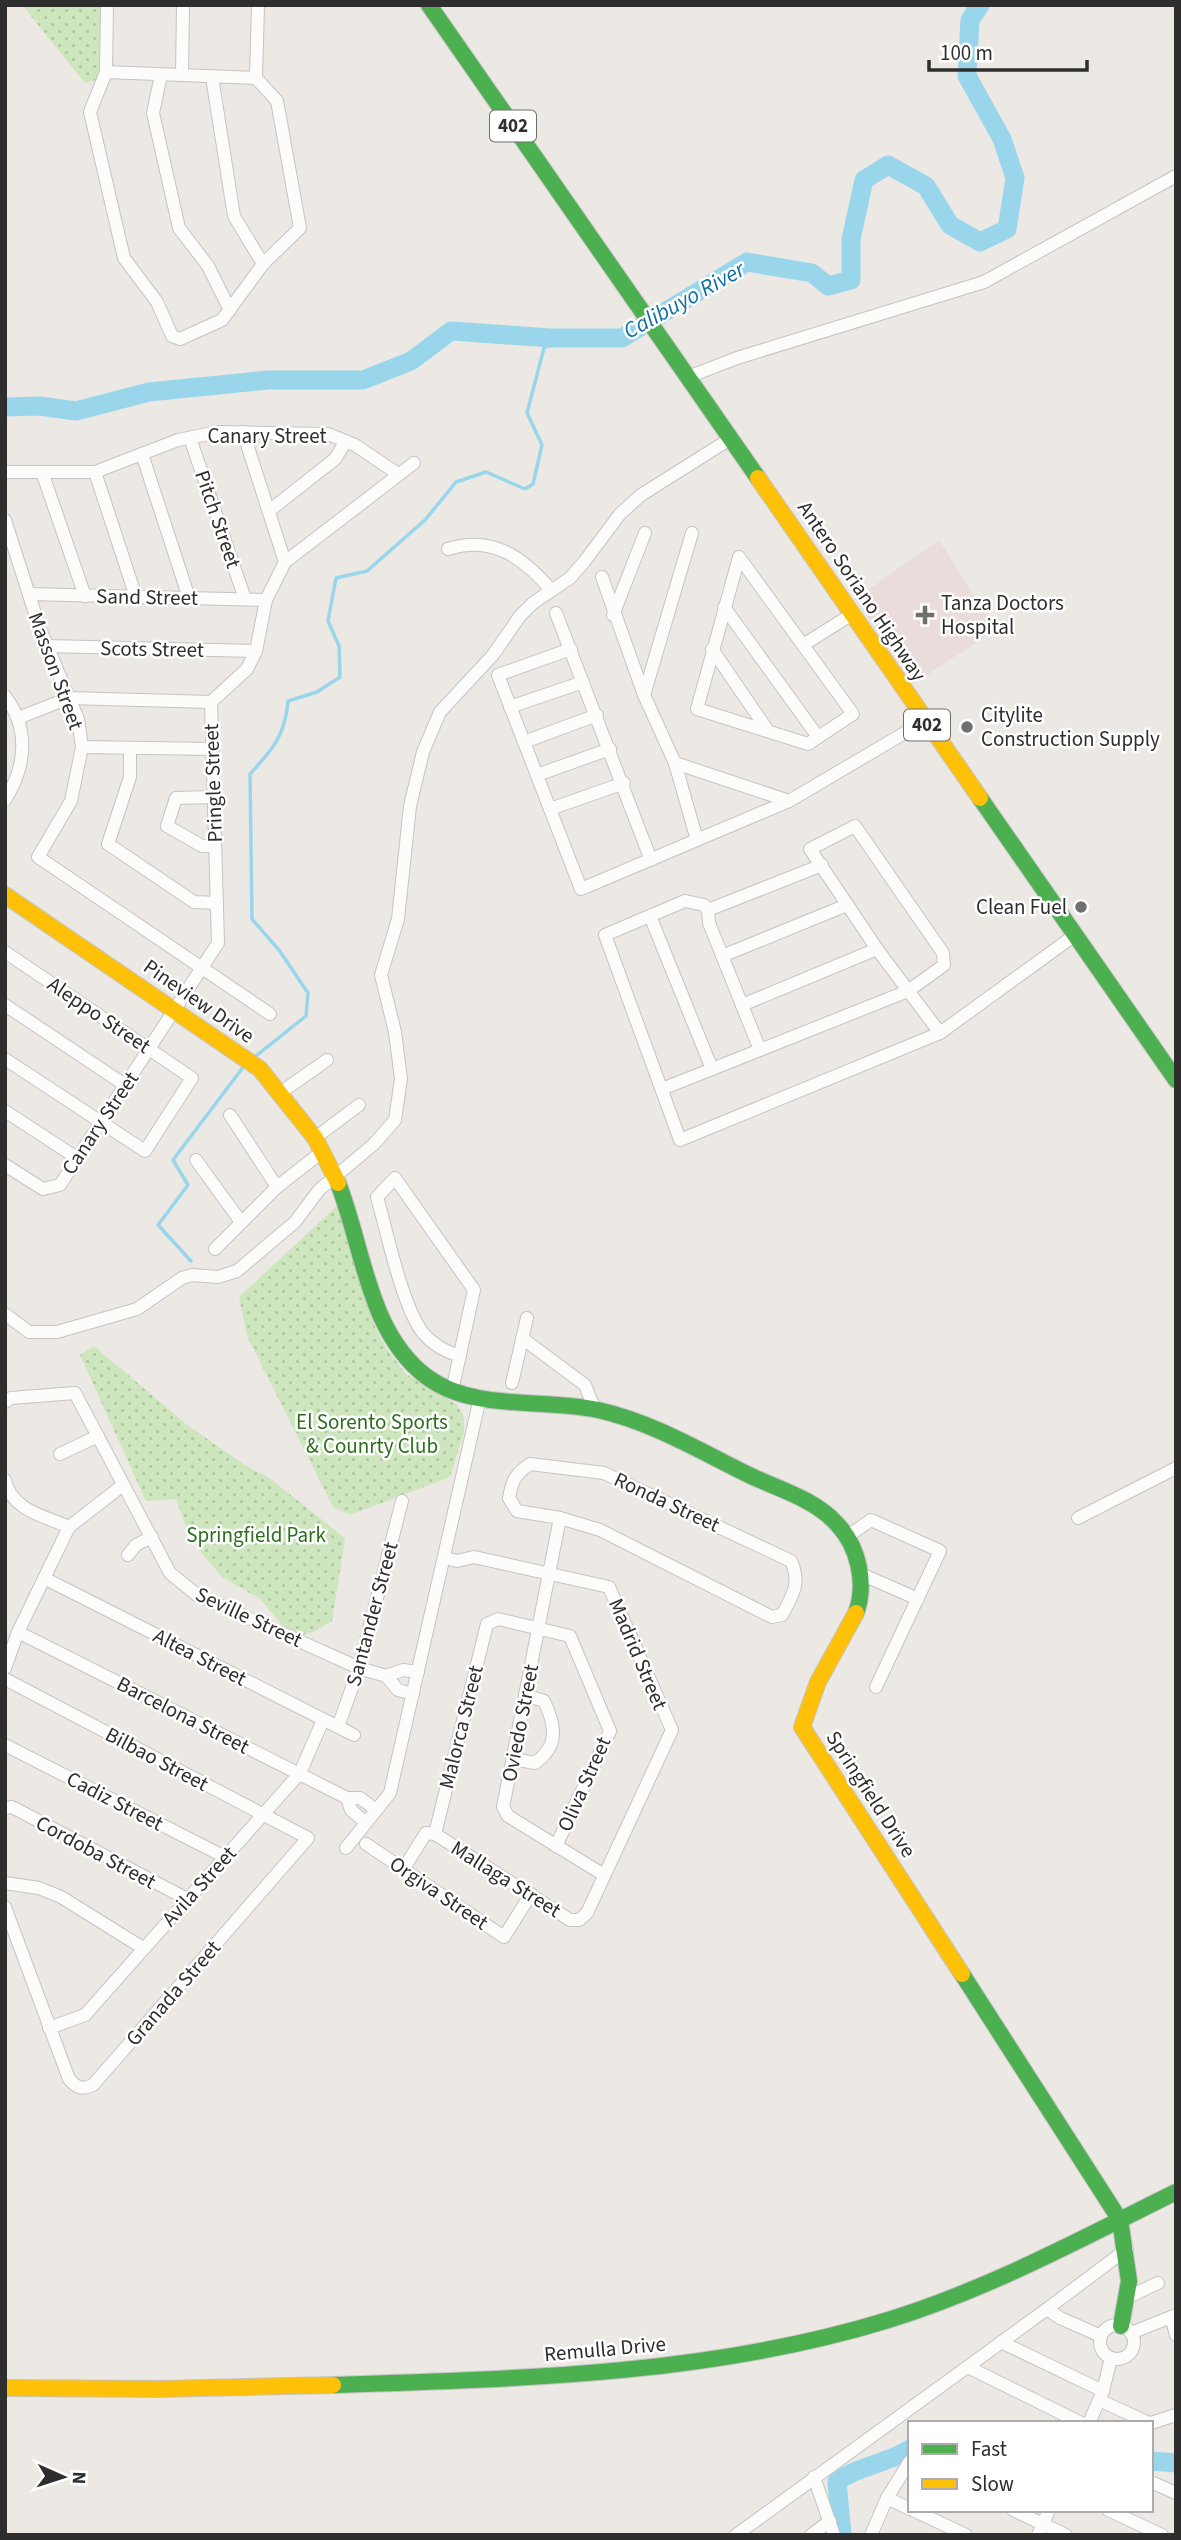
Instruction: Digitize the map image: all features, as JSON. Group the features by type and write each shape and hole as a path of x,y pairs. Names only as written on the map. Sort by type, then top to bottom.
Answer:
{"main road":[{"name":"Antero Soriano Highway","path":"429,5 1176,1080"},
{"name":"Pineview Drive","path":"5,895 260,1069 319,1145 335,1176"},
{"name":"Springfield Drive","path":"335,1176 391,1341 418,1372 452,1391 480,1398 595,1410 627,1417 820,1508 836,1520 848,1536 861,1574 859,1609 805,1708 802,1727 1120,2220 1127,2249 1129,2281 1126,2330"},
{"name":"Remulla Drive","path":"5,2388 211,2391 642,2369 843,2333 918,2309 1017,2269 1176,2192"}],"street":[{"path":"107,5 106,72 90,112 124,258 157,302 172,336 180,340 222,320 262,264 298,233 301,222 277,101 256,78 258,5"},
{"path":"182,75 183,5"},
{"path":"106,72 256,78"},
{"path":"161,75 153,113 179,228 208,266 230,310"},
{"path":"212,77 234,216 262,264"},
{"path":"685,372 985,282 1176,176"},
{"name":"Canary Street","path":"5,472 95,472 190,438 218,432 243,432 328,433 346,441 398,474"},
{"path":"243,432 285,562"},
{"name":"Pitch Street","path":"190,438 246,599"},
{"path":"5,1314 29,1332 57,1332 137,1309 182,1278 192,1275 218,1277 237,1270 295,1222 335,1176 374,1144 395,1121 400,1104 399,1058 381,975 398,919 410,806 423,752 440,712 493,655 520,616 570,578 613,522 641,495 730,439"},
{"path":"269,511 335,458 346,441"},
{"path":"142,454 189,598"},
{"name":"Pringle Street","path":"176,1010 218,943 211,702 247,669 256,651 266,600 285,562 414,463"},
{"path":"42,472 85,596"},
{"path":"95,472 136,597"},
{"name":"Masson Street","path":"5,520 47,646 78,719 82,747 71,802 38,858 202,969"},
{"path":"613,615 645,533"},
{"path":"644,695 692,533"},
{"path":"448,549 469,544 503,548 551,590"},
{"path":"740,557 803,645 853,714 808,744 697,709 740,557"},
{"path":"601,577 644,695 675,763 697,840"},
{"name":"Sand Street","path":"29,594 266,600"},
{"path":"724,607 818,737"},
{"path":"556,613 624,783 651,860"},
{"path":"803,645 854,613"},
{"name":"Scots Street","path":"47,646 256,651"},
{"path":"570,649 498,675 581,889 789,801 925,721"},
{"path":"712,649 768,731"},
{"path":"510,708 583,682"},
{"path":"5,696 18,718 23,739 23,761 17,781 5,800"},
{"path":"18,718 69,698 211,702"},
{"path":"524,742 597,715"},
{"path":"82,747 212,749"},
{"path":"130,748 131,777 108,844 194,902 217,903"},
{"path":"537,775 610,749"},
{"path":"675,763 789,801"},
{"path":"550,809 624,783"},
{"path":"214,797 176,798 167,826 202,846 215,846"},
{"path":"662,1089 908,991 944,965 946,959 855,826 810,849 877,949 908,991 940,1033"},
{"path":"708,910 822,865"},
{"path":"760,1050 704,905 685,901 605,935 680,1140 940,1033 1075,936"},
{"path":"722,956 847,905"},
{"path":"650,916 712,1069"},
{"path":"742,1004 877,949"},
{"name":"Aleppo Street","path":"5,952 192,1078 145,1151 100,1123"},
{"path":"202,969 270,1014"},
{"path":"5,1005 125,1086"},
{"name":"Canary Street","path":"5,1165 37,1186 49,1189 60,1185 176,1010"},
{"path":"5,1059 100,1123"},
{"path":"280,1093 327,1060"},
{"path":"215,1250 359,1105"},
{"path":"5,1111 77,1158"},
{"path":"230,1115 277,1187"},
{"path":"196,1160 241,1222"},
{"path":"452,1391 460,1356 474,1290 396,1178 376,1197 412,1314 423,1333 436,1346 460,1356"},
{"path":"512,1383 527,1318"},
{"path":"522,1338 585,1385 595,1410"},
{"name":"Seville Street","path":"5,1402 11,1398 75,1393 170,1573 197,1595 359,1668 386,1676 398,1690 414,1693"},
{"path":"346,1848 390,1793 449,1544 480,1398"},
{"path":"60,1454 98,1436"},
{"name":"Ronda Street","path":"530,1464 604,1473 791,1561 797,1574 796,1590 782,1615 772,1617 600,1530 559,1518 517,1511 509,1498 512,1481 518,1472 530,1464"},
{"path":"1078,1518 1176,1468"},
{"path":"5,1480 18,1505 69,1527"},
{"path":"5,1668 18,1632 69,1527 123,1485"},
{"name":"Santander Street","path":"338,1727 359,1668 402,1501"},
{"name":"Oviedo Street","path":"559,1518 503,1807 508,1816 604,1875"},
{"path":"848,1536 871,1520 940,1551 876,1687"},
{"path":"128,1555 136,1545 152,1537"},
{"name":"Madrid Street","path":"449,1544 459,1546 474,1557 610,1587 672,1730 587,1913 579,1920"},
{"name":"Madrid Street","path":"445,1558 457,1561 474,1557"},
{"path":"861,1574 918,1599"},
{"name":"Altea Street","path":"46,1579 354,1735"},
{"name":"Malorca Street","path":"435,1834 487,1625 498,1619 539,1629"},
{"name":"Oliva Street","path":"539,1629 570,1636 610,1731 556,1846"},
{"name":"Barcelona Street","path":"18,1632 347,1798 360,1798 376,1810"},
{"name":"Seville Street","path":"386,1676 403,1670 418,1672"},
{"name":"Bilbao Street","path":"5,1679 308,1838"},
{"path":"513,1759 535,1763 548,1754 555,1734 554,1721 544,1701 525,1695"},
{"name":"Avila Street","path":"48,2028 85,2015 300,1773 324,1720"},
{"name":"Cadiz Street","path":"5,1745 225,1857"},
{"name":"Barcelona Street","path":"347,1798 351,1810 365,1822"},
{"name":"Cordoba Street","path":"5,1808 12,1807 187,1899"},
{"path":"404,1868 426,1833 435,1834"},
{"name":"Mallaga Street","path":"435,1834 570,1920 579,1920"},
{"name":"Granada Street","path":"5,1907 69,2080 81,2088 93,2085 308,1838"},
{"name":"Orgiva Street","path":"366,1843 504,1937 531,1894"},
{"path":"5,1883 39,1888 61,1897 143,1948"},
{"path":"736,2535 1127,2249"},
{"path":"1126,2298 1158,2283"},
{"path":"1047,2309 1101,2336"},
{"path":"1126,2330 1133,2343 1130,2353 1121,2359 1111,2358 1100,2347 1101,2336 1107,2328 1126,2330 1174,2316 1176,2334"},
{"path":"1001,2342 1146,2421"},
{"path":"1090,2421 1101,2395 1111,2358"},
{"path":"968,2367 1077,2421"},
{"path":"1153,2422 1176,2415"},
{"path":"871,2535 887,2498 908,2464"},
{"path":"814,2477 834,2535"},
{"path":"1153,2483 1176,2493"},
{"path":"887,2498 908,2507"},
{"path":"918,2512 966,2535"},
{"path":"1016,2512 1041,2529 1066,2535"},
{"path":"1041,2529 1048,2512"},
{"path":"1112,2512 1162,2535"},
{"path":"811,2535 830,2521"}],"shaded area":[{"name":"Tanza Doctors Hospital","path":"939,540 995,630 912,685 855,599"}],"green space":[{"path":"22,5 104,5 102,65 96,80 85,83"},
{"name":"El Sorento Sports & Counrty Club","path":"339,1204 375,1327 387,1350 406,1374 456,1404 464,1416 464,1432 450,1477 350,1515 333,1507 247,1336 239,1297"},
{"name":"Springfield Park","path":"94,1346 186,1424 246,1466 268,1477 345,1538 332,1621 315,1631 293,1638 260,1599 222,1577 204,1556 189,1535 176,1499 146,1501 80,1355"}],"waterway":[{"name":"Calibuyo River","path":"5,407 40,406 76,411 149,392 268,380 363,380 411,361 451,331 551,338 622,338 747,262 812,273 828,286 851,280 851,239 864,180 888,165 926,186 950,225 980,242 1007,229 1015,178 1002,139 967,76 970,20 980,5"},
{"path":"252,1059 306,1016 308,993 279,950 252,919 250,774 277,741 284,724 288,701 317,692 340,677 339,646 328,621 336,578 367,571 425,520 456,482 486,472 525,489 533,484 542,445 527,413 544,348 560,338"},
{"path":"191,1261 158,1225 188,1185 173,1160 244,1066"},
{"path":"842,2535 837,2482 853,2472 908,2450"},
{"path":"1153,2461 1176,2463"}],"traffic: fast":[{"path":"429,5 758,478"},
{"path":"980,798 1176,1080"},
{"path":"338,1183 380,1314 407,1359 427,1377 446,1388 488,1400 577,1407 618,1415 675,1438 807,1501 837,1524 855,1554 861,1590 856,1613"},
{"path":"962,1974 1120,2220 1129,2281 1121,2326"},
{"path":"333,2385 612,2371 750,2353 818,2339 885,2321 997,2279 1176,2192"}],"traffic: slow":[{"path":"758,478 980,798"},
{"path":"5,895 260,1069 315,1138 338,1183"},
{"path":"856,1613 818,1682 802,1727 962,1974"},
{"path":"5,2388 160,2389 333,2385"}],"place":[{"name":"Tanza Doctors Hospital","path":"925,615"},
{"name":"Citylite Construction Supply","path":"967,727"},
{"name":"Clean Fuel","path":"1081,907"}]}
